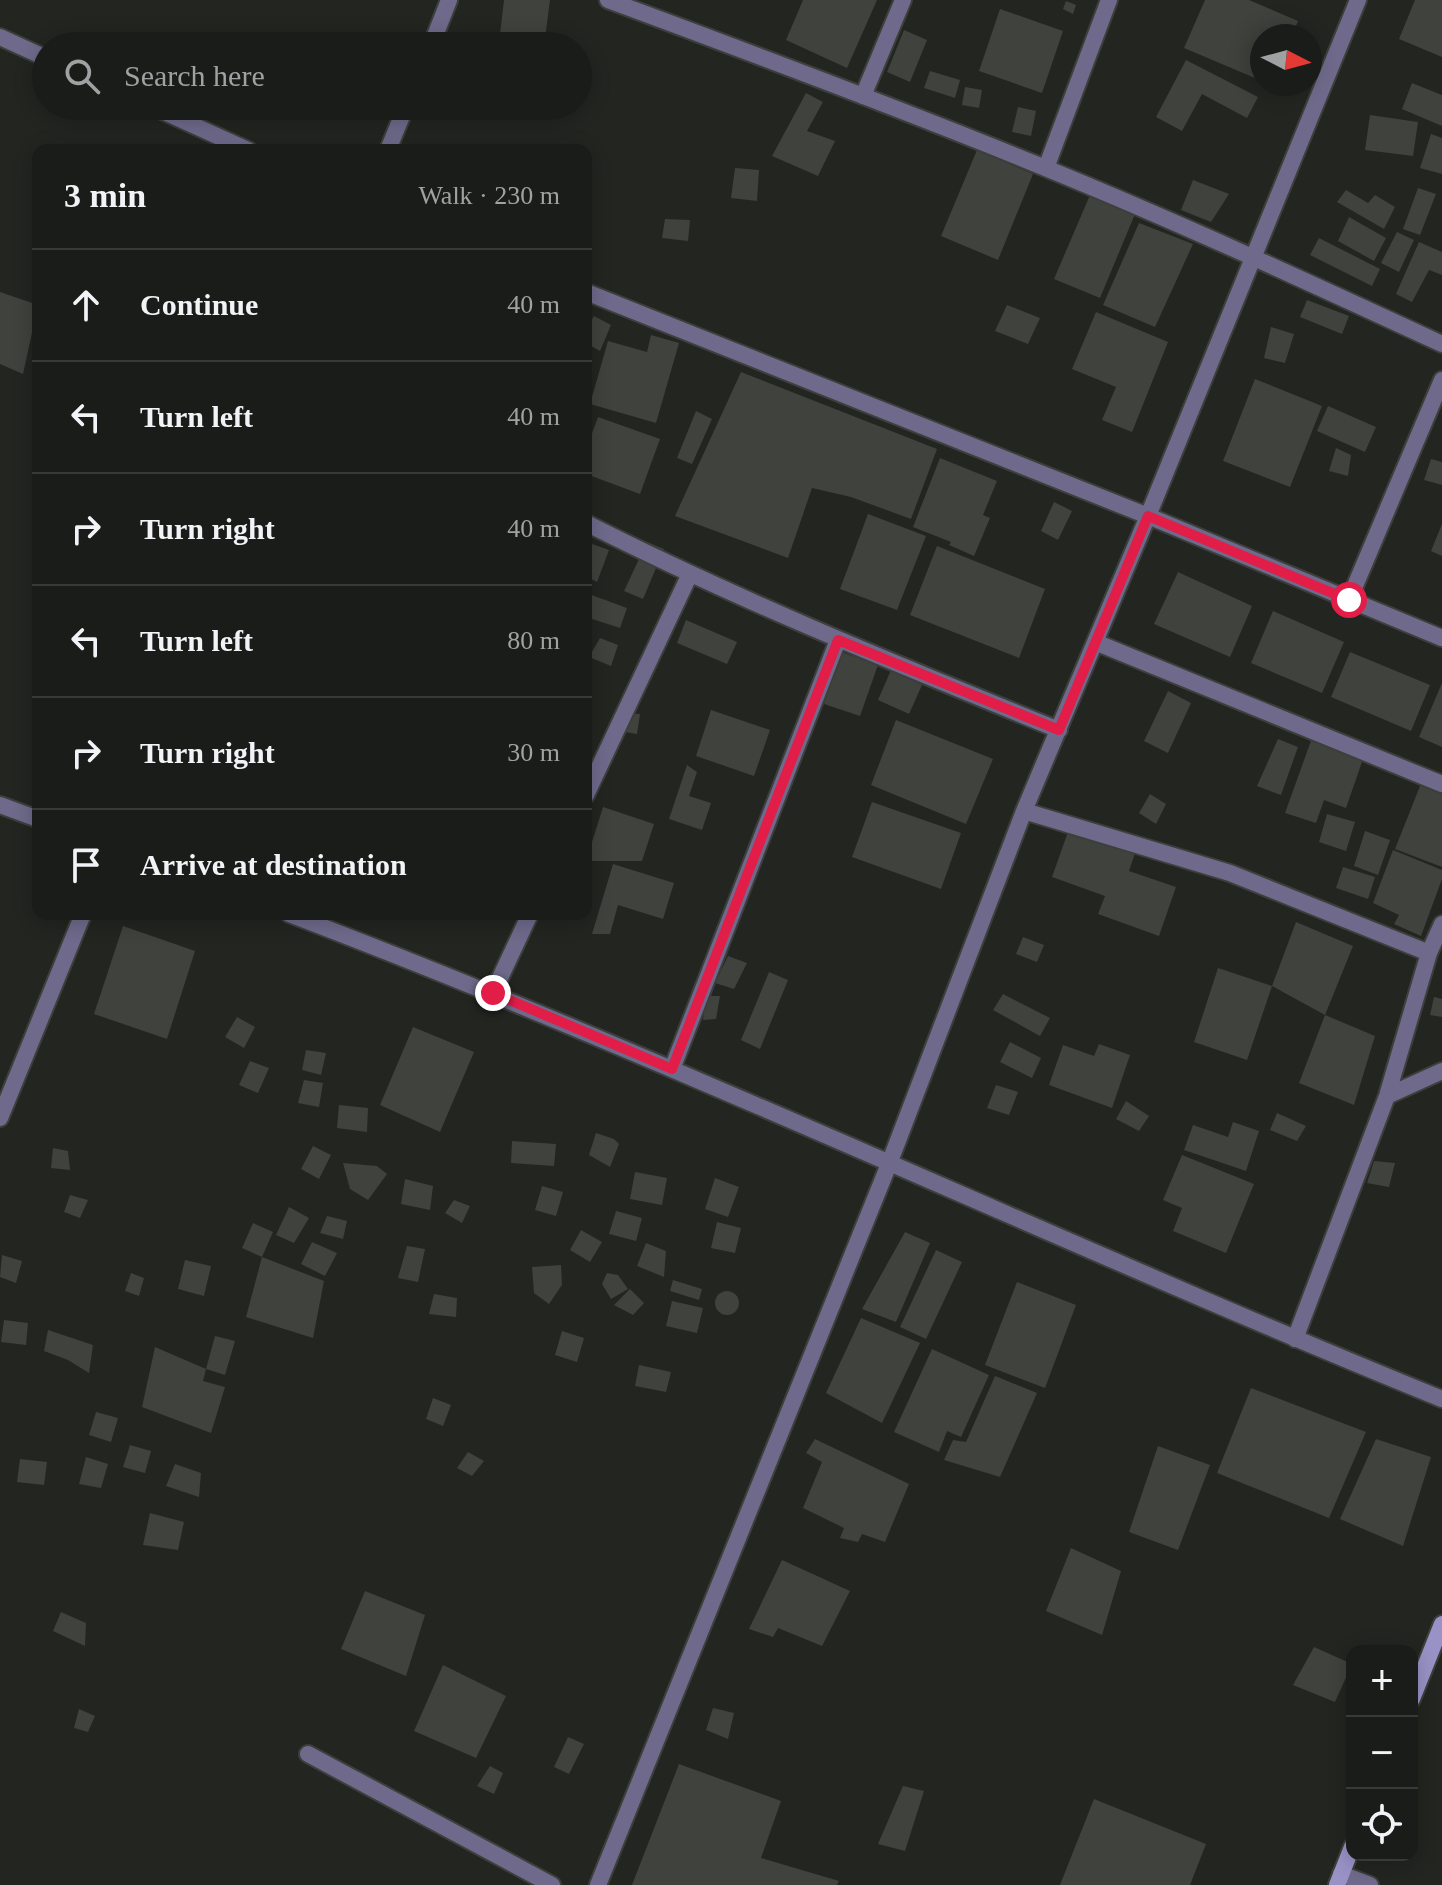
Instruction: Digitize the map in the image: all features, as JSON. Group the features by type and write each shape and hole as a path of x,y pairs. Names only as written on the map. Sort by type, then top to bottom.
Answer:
{"street":[{"path":"436,32 449,0"},
{"path":"608,0 1046,168 1442,344"},
{"path":"863,96 903,0"},
{"path":"1046,168 1109,0"},
{"path":"598,1885 889,1164 1024,811 1358,0"},
{"path":"0,37 32,52"},
{"path":"182,120 235,144"},
{"path":"390,144 400,120"},
{"path":"592,294 1148,516 1442,638"},
{"path":"1349,600 1442,380"},
{"path":"592,526 689,576 1059,730"},
{"path":"592,782 689,576"},
{"path":"672,1069 838,640"},
{"path":"1095,642 1442,784"},
{"path":"0,805 32,817"},
{"path":"1024,811 1230,873 1429,953"},
{"path":"0,1118 81,920"},
{"path":"493,993 527,920"},
{"path":"327,921 1295,1339 1442,1399"},
{"path":"1295,1339 1387,1096 1429,953 1442,924"},
{"path":"1387,1096 1442,1071"},
{"path":"1418,1684 1442,1624"},
{"path":"308,1754 552,1885"},
{"path":"1339,1879 1370,1885"}],"building":[{"path":"504,0 550,0 546,32 500,32"},
{"path":"803,0 877,0 847,68 786,40"},
{"path":"1205,0 1249,0 1298,21 1297,24 1250,24 1250,76 1184,48"},
{"path":"1415,0 1442,0 1442,57 1399,39"},
{"path":"1066,1 1076,5 1073,14 1063,9"},
{"path":"1000,9 1063,31 1042,93 979,71"},
{"path":"904,30 927,40 910,82 887,72"},
{"path":"1186,60 1250,93 1250,96 1258,97 1247,118 1202,94 1182,131 1156,117"},
{"path":"930,71 960,80 955,98 924,88"},
{"path":"1412,83 1442,95 1442,126 1402,109"},
{"path":"965,87 982,90 979,108 962,105"},
{"path":"806,93 823,102 807,131 835,141 818,176 772,156"},
{"path":"1018,107 1036,111 1031,136 1012,132"},
{"path":"1370,115 1418,122 1413,156 1365,150"},
{"path":"1431,134 1442,138 1442,174 1420,168"},
{"path":"977,150 1033,174 998,260 941,236"},
{"path":"735,168 759,170 757,201 731,198"},
{"path":"1193,180 1229,194 1211,222 1181,210"},
{"path":"1418,188 1436,194 1420,235 1403,229"},
{"path":"1346,190 1368,203 1375,195 1395,207 1384,229 1337,202"},
{"path":"1090,195 1135,214 1100,298 1054,279"},
{"path":"1349,217 1386,238 1374,261 1338,241"},
{"path":"665,219 690,220 688,241 662,238"},
{"path":"1139,223 1193,244 1155,327 1103,305"},
{"path":"1397,232 1414,240 1399,272 1381,263"},
{"path":"1319,238 1380,269 1372,286 1310,255"},
{"path":"1419,242 1442,252 1442,275 1429,270 1412,302 1396,294"},
{"path":"0,292 32,303 32,333 23,374 0,364"},
{"path":"1307,300 1349,316 1342,334 1300,317"},
{"path":"1007,305 1040,318 1028,344 995,331"},
{"path":"1096,312 1168,342 1132,432 1102,420 1116,387 1072,369"},
{"path":"594,316 611,325 600,351 592,346"},
{"path":"1271,327 1294,334 1285,363 1264,358"},
{"path":"651,335 679,343 656,423 592,405 608,341 647,352"},
{"path":"741,372 937,449 911,519 851,497 812,488 788,558 675,516"},
{"path":"1255,379 1322,406 1290,487 1223,461"},
{"path":"1328,406 1376,427 1365,452 1317,431"},
{"path":"696,411 712,419 692,464 677,458"},
{"path":"598,417 660,439 640,494 592,476 592,434"},
{"path":"1336,448 1351,455 1348,476 1329,471"},
{"path":"940,458 997,481 983,515 990,518 974,556 949,545 951,542 913,527"},
{"path":"1431,459 1442,462 1442,485 1424,480"},
{"path":"1054,502 1072,511 1058,540 1041,531"},
{"path":"868,514 926,536 897,610 840,589"},
{"path":"1442,524 1442,556 1431,551"},
{"path":"647,542 664,549 643,599 624,591"},
{"path":"592,544 609,550 597,582 592,579"},
{"path":"937,546 1045,589 1019,658 910,615"},
{"path":"1178,572 1252,606 1230,657 1154,624"},
{"path":"592,595 627,608 620,628 592,619"},
{"path":"1273,611 1344,642 1322,693 1251,663"},
{"path":"686,620 737,642 727,664 677,643"},
{"path":"600,638 618,645 611,666 592,658"},
{"path":"841,652 878,665 860,716 824,704"},
{"path":"1350,652 1430,685 1411,731 1331,697"},
{"path":"891,670 922,685 909,714 878,700"},
{"path":"1442,683 1442,747 1419,737"},
{"path":"1168,691 1191,703 1168,753 1144,741"},
{"path":"711,710 770,730 754,776 696,756"},
{"path":"622,713 640,714 637,734 619,731"},
{"path":"896,720 993,759 966,824 871,785"},
{"path":"1312,738 1363,759 1346,808 1324,800 1316,823 1285,813"},
{"path":"1278,739 1298,747 1281,795 1257,786"},
{"path":"687,765 697,772 689,796 711,803 702,830 669,819"},
{"path":"1422,781 1442,791 1442,867 1395,849"},
{"path":"1150,794 1166,804 1156,824 1139,813"},
{"path":"872,802 961,833 941,889 852,857"},
{"path":"603,807 654,824 642,861 592,861 592,842"},
{"path":"1327,814 1355,822 1346,851 1319,842"},
{"path":"1069,829 1135,853 1129,871 1176,887 1159,936 1098,914 1105,896 1052,877"},
{"path":"1365,831 1390,840 1378,875 1354,866"},
{"path":"1393,850 1442,870 1442,879 1421,936 1394,924 1399,915 1373,903"},
{"path":"613,864 674,883 663,919 618,905 610,934 592,934"},
{"path":"1343,867 1375,877 1368,899 1336,888"},
{"path":"1296,922 1353,946 1325,1015 1272,986"},
{"path":"123,926 195,951 167,1039 94,1014"},
{"path":"1023,937 1044,945 1037,962 1016,954"},
{"path":"728,956 747,963 734,989 715,983"},
{"path":"1218,968 1272,986 1247,1060 1194,1042"},
{"path":"769,972 788,980 760,1049 741,1040"},
{"path":"1003,994 1050,1018 1040,1036 993,1010"},
{"path":"706,996 720,996 716,1019 703,1020"},
{"path":"1434,997 1442,999 1442,1017 1430,1015"},
{"path":"1325,1015 1375,1036 1354,1105 1299,1083"},
{"path":"237,1017 255,1027 244,1048 225,1037"},
{"path":"413,1027 474,1052 440,1132 380,1105"},
{"path":"1010,1042 1041,1058 1032,1078 1000,1062"},
{"path":"1099,1044 1130,1055 1112,1108 1049,1085 1063,1045 1094,1056"},
{"path":"306,1050 326,1053 321,1075 302,1070"},
{"path":"250,1061 269,1068 258,1093 239,1085"},
{"path":"304,1080 323,1083 319,1107 298,1103"},
{"path":"996,1085 1018,1092 1009,1115 987,1108"},
{"path":"1126,1101 1149,1116 1139,1131 1116,1119"},
{"path":"339,1105 368,1108 367,1132 337,1128"},
{"path":"1277,1113 1306,1126 1297,1141 1270,1130"},
{"path":"1233,1122 1259,1131 1246,1171 1184,1150 1193,1125 1228,1137"},
{"path":"596,1133 619,1144 610,1167 589,1155"},
{"path":"512,1141 556,1144 554,1166 511,1163"},
{"path":"313,1146 331,1155 319,1179 301,1169"},
{"path":"53,1148 68,1151 70,1170 51,1168"},
{"path":"1182,1155 1254,1184 1226,1253 1173,1231 1182,1208 1163,1200"},
{"path":"1374,1161 1395,1163 1389,1187 1367,1183"},
{"path":"343,1163 377,1166 387,1174 368,1200 350,1189"},
{"path":"635,1172 667,1178 662,1205 630,1199"},
{"path":"715,1178 739,1187 728,1217 705,1209"},
{"path":"405,1179 433,1186 430,1210 401,1204"},
{"path":"542,1186 563,1192 556,1216 535,1210"},
{"path":"70,1195 88,1200 80,1218 64,1212"},
{"path":"454,1200 470,1206 462,1223 445,1213"},
{"path":"289,1207 309,1218 294,1243 276,1235"},
{"path":"616,1211 642,1218 636,1241 609,1234"},
{"path":"327,1216 347,1221 343,1239 320,1233"},
{"path":"717,1222 741,1228 735,1253 711,1248"},
{"path":"253,1223 273,1232 262,1257 242,1248"},
{"path":"581,1230 602,1242 590,1262 570,1250"},
{"path":"905,1232 930,1243 896,1322 862,1309"},
{"path":"312,1242 337,1253 325,1276 301,1264"},
{"path":"646,1243 666,1251 664,1277 637,1266"},
{"path":"407,1246 425,1249 418,1282 398,1278"},
{"path":"936,1250 962,1262 926,1339 900,1327"},
{"path":"2,1255 22,1261 16,1283 0,1277"},
{"path":"262,1257 324,1281 313,1338 246,1317"},
{"path":"185,1260 211,1266 204,1296 178,1289"},
{"path":"561,1265 562,1285 549,1304 534,1293 532,1267"},
{"path":"131,1273 144,1278 139,1296 125,1291"},
{"path":"607,1273 618,1275 628,1289 611,1299 602,1284"},
{"path":"673,1280 702,1289 699,1300 670,1291"},
{"path":"1017,1282 1076,1305 1045,1388 985,1365"},
{"path":"630,1289 644,1303 633,1315 614,1305"},
{"path":"727,1291 736,1294 739,1303 736,1312 727,1315 718,1312 715,1303 718,1294"},
{"path":"434,1294 457,1298 456,1317 429,1314"},
{"path":"672,1301 703,1308 697,1333 666,1326"},
{"path":"861,1318 920,1343 882,1423 826,1393"},
{"path":"4,1320 28,1323 26,1345 1,1342"},
{"path":"48,1330 93,1345 89,1373 68,1360 44,1351"},
{"path":"562,1331 584,1338 577,1362 555,1355"},
{"path":"215,1336 235,1341 225,1375 206,1369"},
{"path":"155,1347 206,1369 203,1381 225,1387 211,1433 142,1407"},
{"path":"932,1349 989,1375 961,1437 947,1431 939,1452 894,1432"},
{"path":"639,1365 671,1372 666,1392 635,1386"},
{"path":"995,1376 1037,1393 1000,1477 944,1460 953,1440 966,1442"},
{"path":"1251,1388 1366,1432 1329,1518 1217,1473"},
{"path":"433,1398 451,1405 443,1426 426,1419"},
{"path":"96,1412 118,1418 111,1442 89,1435"},
{"path":"815,1439 909,1484 885,1542 862,1534 858,1542 840,1538 844,1528 803,1508 822,1462 806,1453"},
{"path":"1376,1439 1431,1457 1403,1546 1340,1519"},
{"path":"130,1445 151,1451 145,1473 123,1467"},
{"path":"1158,1446 1210,1465 1178,1550 1129,1532"},
{"path":"468,1452 484,1461 472,1476 457,1468"},
{"path":"86,1457 108,1464 101,1488 79,1484"},
{"path":"20,1459 47,1462 44,1485 17,1482"},
{"path":"175,1464 201,1473 199,1497 166,1486"},
{"path":"150,1513 184,1522 178,1550 143,1545"},
{"path":"1071,1548 1121,1571 1102,1635 1046,1611"},
{"path":"782,1560 850,1591 822,1646 778,1628 773,1637 749,1629"},
{"path":"365,1591 425,1615 406,1676 341,1649"},
{"path":"61,1612 86,1623 85,1646 53,1631"},
{"path":"1314,1647 1346,1661 1346,1677 1335,1702 1293,1685"},
{"path":"443,1665 506,1696 476,1758 414,1731"},
{"path":"713,1708 734,1713 728,1739 706,1730"},
{"path":"79,1709 95,1716 88,1732 74,1728"},
{"path":"568,1737 584,1744 569,1774 554,1767"},
{"path":"679,1764 781,1801 761,1858 839,1881 837,1885 632,1885"},
{"path":"490,1766 503,1773 494,1794 477,1786"},
{"path":"903,1786 924,1791 905,1851 878,1844"},
{"path":"1094,1799 1206,1844 1190,1885 1060,1885"}],"route":[{"path":"493,993 672,1069 838,640 1059,730 1148,516 1349,600"}]}
